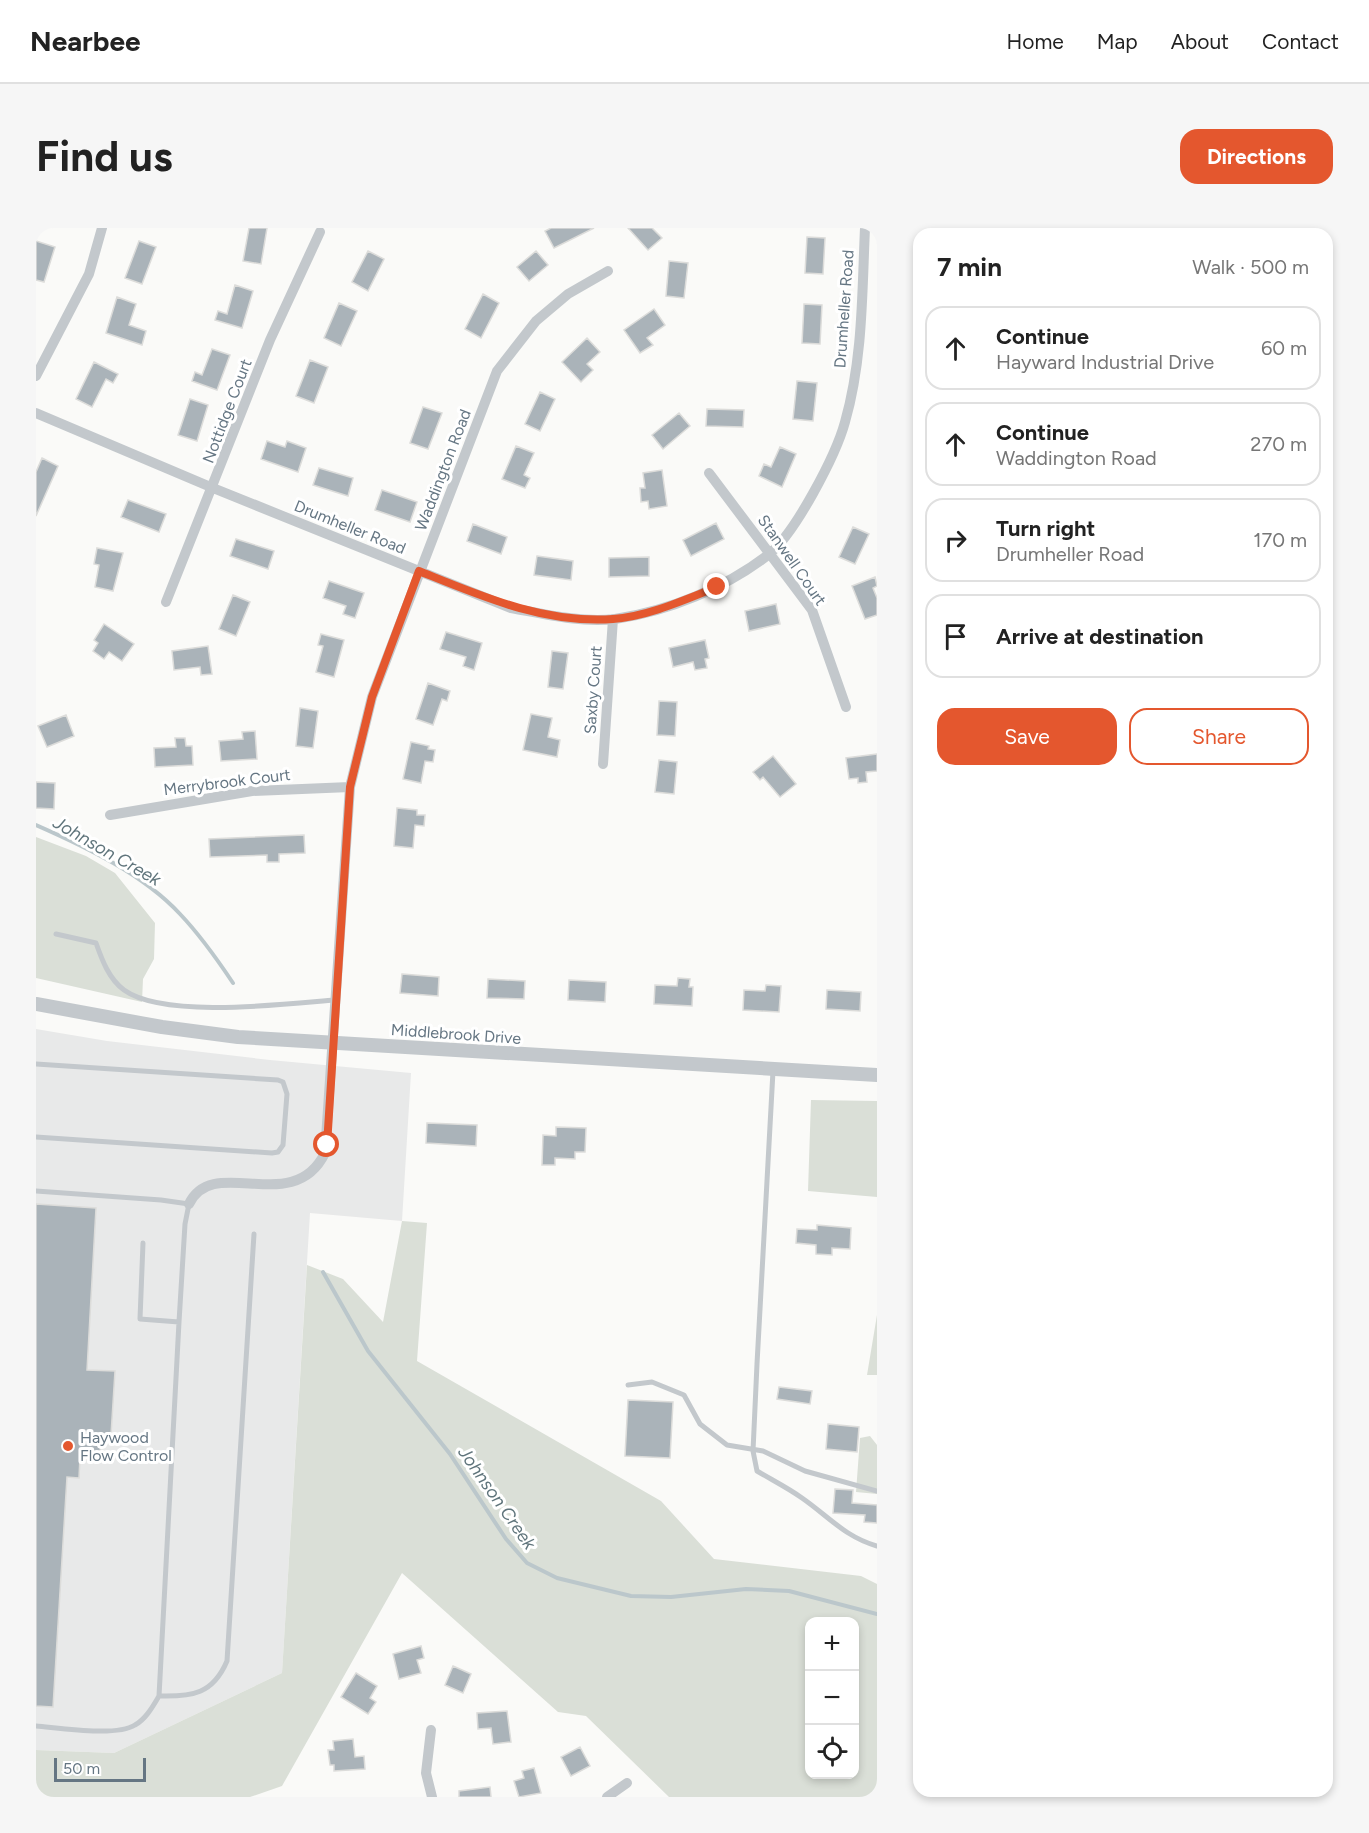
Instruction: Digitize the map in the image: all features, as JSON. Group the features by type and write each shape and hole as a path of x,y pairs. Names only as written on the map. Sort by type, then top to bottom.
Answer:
{"street":[{"path":"36,375 89,274 102,228"},
{"name":"Drumheller Road","path":"36,413 213,488 511,608 560,617 613,619 665,608 717,587 770,554 792,527 819,481 845,423 860,348 865,228"},
{"name":"Nottidge Court","path":"166,602 270,340 320,232"},
{"name":"Waddington Road","path":"189,1204 195,1194 209,1185 220,1183 286,1185 303,1178 316,1167 327,1145 350,787 372,697 497,372 536,321 568,294 608,271"},
{"name":"Stanwell Court","path":"709,474 812,610 846,707"},
{"name":"Saxby Court","path":"603,764 613,619"},
{"name":"Merrybrook Court","path":"110,815 252,791 350,787"},
{"name":"Middlebrook Drive","path":"36,1004 206,1034 877,1075"},
{"path":"431,1730 426,1773 432,1797"},
{"path":"608,1797 627,1783"}],"lane":[{"path":"56,934 96,943 116,982 127,992 151,1000 175,1005 233,1008 335,1000"},
{"path":"36,1064 278,1080 283,1082 287,1094 283,1146 278,1152 36,1137"},
{"path":"773,1069 768,1123 753,1451 757,1471 802,1498 843,1532 859,1541 877,1545"},
{"path":"36,1191 189,1204 179,1322 159,1696 149,1713 136,1725 123,1731 36,1726"},
{"path":"159,1696 185,1697 208,1688 221,1677 227,1662 254,1234"},
{"path":"143,1243 140,1319 179,1322"},
{"path":"628,1385 652,1382 684,1395 700,1424 727,1445 763,1451 805,1471 877,1491"}],"shaded area":[{"path":"36,837 86,856 115,873 155,923 154,959 143,979 142,1002 36,978"},
{"path":"36,1029 107,1041 270,1060 411,1073 402,1221 310,1213 282,1673 114,1753 36,1750"},
{"path":"811,1100 877,1101 877,1197 808,1191"},
{"path":"402,1221 427,1223 417,1361 661,1501 714,1559 861,1576 877,1584 877,1797 669,1797 586,1716 558,1712 402,1573 282,1786 250,1797 36,1797 36,1750 114,1753 282,1673 307,1265 343,1279 383,1322"},
{"path":"877,1315 877,1375 867,1375"},
{"path":"870,1436 877,1445 877,1494 856,1492 860,1438"}],"building":[{"path":"249,228 267,228 261,264 243,261"},
{"path":"551,228 594,228 554,248 545,231"},
{"path":"628,228 652,228 662,238 648,250"},
{"path":"807,237 825,238 823,274 805,273"},
{"path":"36,241 55,247 44,282 36,280"},
{"path":"139,241 156,247 142,284 125,278"},
{"path":"368,251 384,259 368,291 352,282"},
{"path":"536,251 548,265 529,281 517,267"},
{"path":"669,261 688,263 684,298 666,296"},
{"path":"235,285 253,291 242,328 215,320 218,311 227,314"},
{"path":"483,294 499,303 481,338 465,329"},
{"path":"117,297 136,304 129,325 146,331 142,345 106,333"},
{"path":"339,303 357,311 341,346 324,338"},
{"path":"804,304 822,305 820,344 802,343"},
{"path":"654,309 665,325 647,338 653,345 640,353 624,330"},
{"path":"587,338 600,352 587,364 593,370 581,382 562,362"},
{"path":"212,349 230,355 217,390 192,381 195,372 202,375"},
{"path":"310,360 328,367 314,403 296,396"},
{"path":"94,362 118,374 113,383 106,379 92,407 76,399"},
{"path":"797,381 817,383 813,421 793,419"},
{"path":"540,392 555,399 540,431 525,424"},
{"path":"190,399 208,405 197,441 178,435"},
{"path":"423,407 442,413 428,449 410,443"},
{"path":"707,409 744,410 743,427 706,426"},
{"path":"679,413 690,426 663,449 652,435"},
{"path":"267,441 285,447 287,441 306,448 298,472 261,459"},
{"path":"516,446 534,453 524,475 530,478 525,488 502,479"},
{"path":"780,447 796,454 782,487 759,476 764,464 771,467"},
{"path":"42,458 58,466 36,516 36,472"},
{"path":"319,468 353,478 348,496 313,485"},
{"path":"662,470 667,506 649,509 648,501 641,502 640,488 645,488 643,473"},
{"path":"382,490 417,502 410,522 375,510"},
{"path":"128,500 166,514 159,532 121,517"},
{"path":"716,523 724,539 691,556 683,540"},
{"path":"473,524 507,537 501,554 467,541"},
{"path":"853,527 869,534 855,564 839,557"},
{"path":"236,539 274,551 268,569 230,556"},
{"path":"97,548 123,553 113,591 95,587 99,565 94,564"},
{"path":"537,556 573,561 571,580 534,575"},
{"path":"649,557 649,576 609,577 609,558"},
{"path":"875,577 877,586 873,588 877,598 877,615 865,619 852,586"},
{"path":"329,581 364,593 355,618 343,614 346,606 323,598"},
{"path":"233,595 250,602 236,636 219,629"},
{"path":"776,604 780,624 749,631 745,611"},
{"path":"104,624 134,644 122,661 109,652 104,659 93,651 98,643 94,640"},
{"path":"446,632 482,643 474,670 463,666 466,657 440,649"},
{"path":"321,634 344,640 334,677 316,672 323,646 318,645"},
{"path":"705,640 709,658 705,659 707,668 695,670 693,662 673,667 669,648"},
{"path":"208,646 212,674 201,675 200,667 174,670 172,651"},
{"path":"552,651 568,653 563,689 548,687"},
{"path":"428,683 450,691 447,701 442,699 433,725 416,719"},
{"path":"659,701 677,702 675,736 657,735"},
{"path":"300,708 318,711 313,748 296,746"},
{"path":"531,714 552,718 548,737 560,740 557,757 523,750"},
{"path":"66,715 74,736 47,747 38,726"},
{"path":"255,731 257,759 221,761 219,741 243,739 242,732"},
{"path":"175,738 185,738 186,746 192,746 193,765 155,767 154,748 176,747"},
{"path":"411,742 429,746 428,749 435,750 433,762 425,761 421,783 403,779"},
{"path":"877,754 877,771 866,772 867,782 858,783 858,778 849,779 846,758"},
{"path":"773,756 796,784 780,797 763,777 760,780 753,772"},
{"path":"659,760 677,762 674,794 655,792"},
{"path":"36,782 55,783 54,809 36,808"},
{"path":"397,808 417,810 417,815 425,815 424,826 415,825 413,848 394,846"},
{"path":"304,835 305,853 279,854 279,862 267,862 267,855 210,857 209,839"},
{"path":"402,974 439,977 438,996 400,993"},
{"path":"678,978 690,979 689,987 693,987 692,1006 654,1004 655,985 677,986"},
{"path":"488,979 525,981 524,999 487,998"},
{"path":"569,980 606,982 605,1002 568,1000"},
{"path":"766,985 781,986 779,1012 743,1010 744,990 765,991"},
{"path":"827,990 861,992 860,1011 826,1009"},
{"path":"427,1123 477,1125 476,1146 426,1143"},
{"path":"556,1127 586,1128 585,1152 575,1152 575,1159 555,1158 555,1165 542,1165 543,1135 556,1136"},
{"name":"Haywood Flow Control","path":"36,1204 96,1208 87,1370 115,1371 111,1435 101,1434 100,1458 80,1457 79,1478 67,1477 53,1707 36,1706"},
{"path":"817,1225 851,1228 850,1249 832,1248 832,1255 816,1254 816,1245 796,1243 797,1229 817,1230"},
{"path":"779,1387 812,1391 810,1404 777,1399"},
{"path":"628,1400 673,1402 670,1458 625,1456"},
{"path":"828,1424 859,1427 857,1452 826,1449"},
{"path":"835,1489 853,1490 852,1503 877,1505 877,1523 864,1522 865,1515 833,1513"},
{"path":"421,1646 424,1658 417,1660 421,1673 399,1679 393,1654"},
{"path":"453,1666 471,1674 463,1693 445,1685"},
{"path":"356,1673 377,1686 370,1698 376,1702 368,1714 341,1697"},
{"path":"507,1711 511,1742 493,1744 491,1728 478,1729 477,1713"},
{"path":"353,1739 355,1757 364,1756 365,1769 334,1771 334,1765 330,1765 328,1750 334,1750 333,1741"},
{"path":"580,1747 590,1766 571,1776 561,1757"},
{"path":"534,1768 541,1793 519,1797 514,1781 524,1778 522,1771"},
{"path":"490,1787 491,1797 459,1797 459,1791"}],"waterway":[{"name":"Johnson Creek","path":"36,825 94,852 149,886 187,922 233,983"},
{"name":"Johnson Creek","path":"323,1272 368,1351 450,1454 506,1539 527,1563 557,1578 631,1596 671,1597 746,1589 789,1591 877,1614"}],"place":[{"name":"Haywood Flow Control","path":"68,1446"}],"route":[{"path":"327,1145 350,787 372,697 419,571 511,608 560,617 613,619 665,608 717,587"}]}
